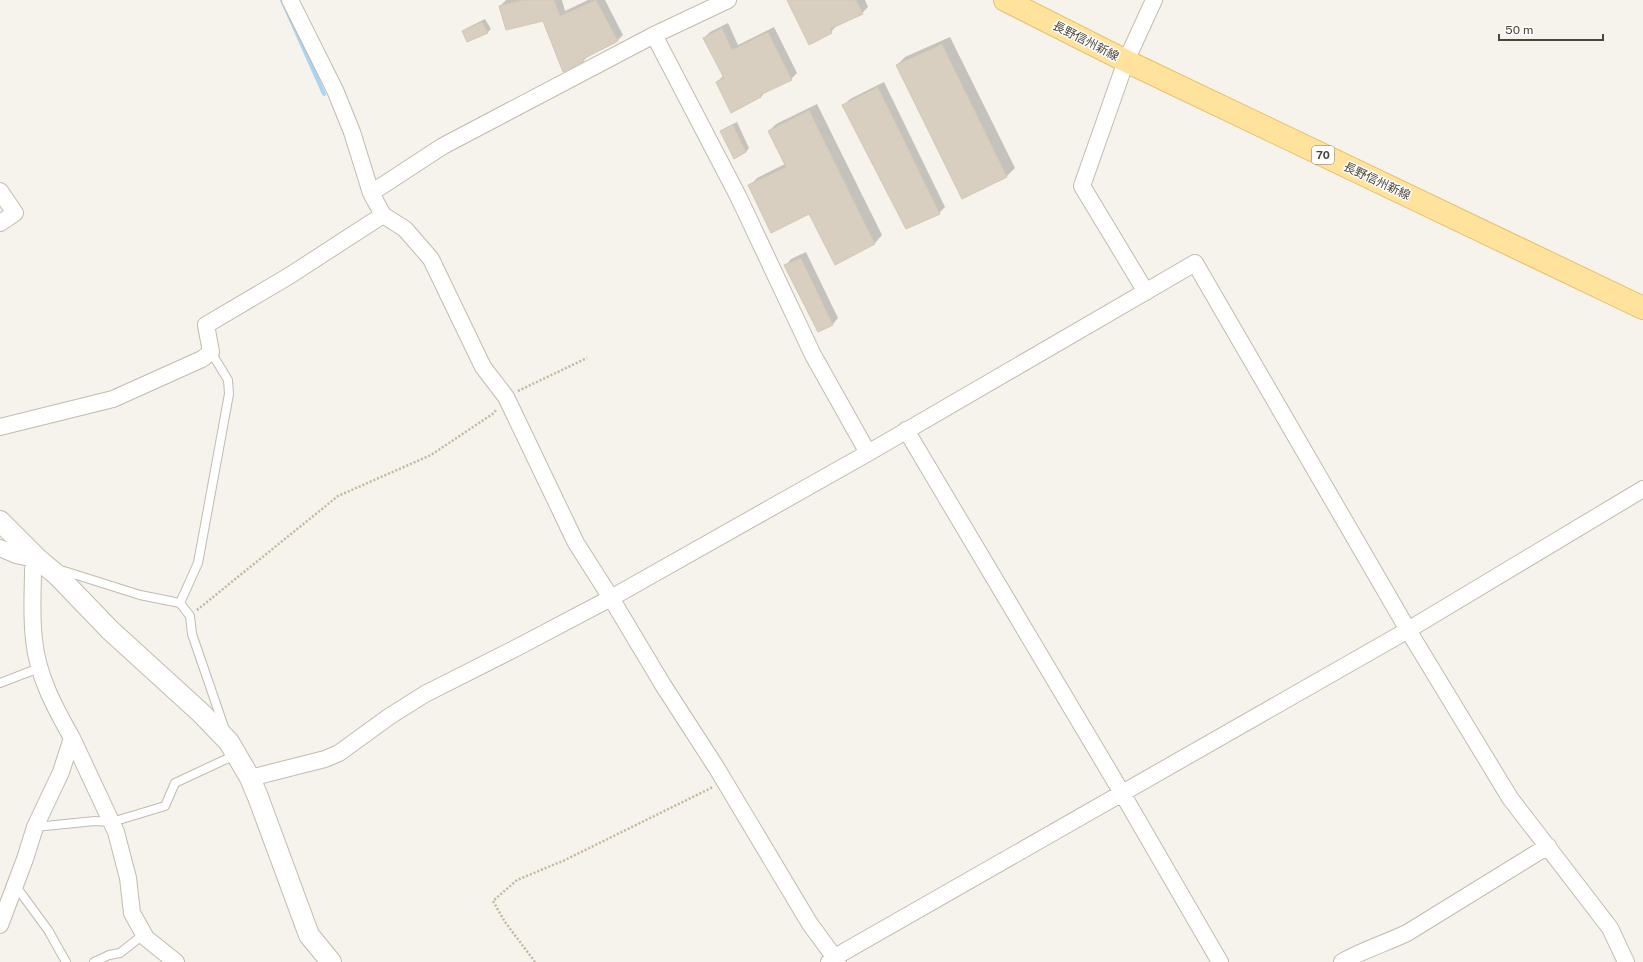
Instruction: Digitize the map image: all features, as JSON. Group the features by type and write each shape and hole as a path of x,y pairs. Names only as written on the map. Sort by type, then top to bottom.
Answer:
{"main road":[{"name":"長野信州新線","path":"1005,0 1126,61 1643,308"}],"street":[{"path":"290,0 335,90 352,132 370,192 382,215 405,229 431,259 483,367 506,397 576,543 612,598 663,685 724,781 810,924 834,960 1122,793 1408,630 1643,489"},
{"path":"370,192 443,146 654,35 728,0"},
{"path":"1146,292 1082,186 1126,61 1154,0"},
{"path":"654,35 738,196 813,355 868,453"},
{"path":"0,191 15,213 0,223"},
{"path":"0,427 113,399 202,359 211,352 206,325 289,276 382,215"},
{"path":"250,778 326,759 339,753 390,716 425,694 612,598 868,453 1195,263 1408,630 1510,798 1610,928 1626,962"},
{"path":"906,430 1122,793 1220,962"},
{"path":"0,521 39,560 57,575 110,630 201,713 232,748 250,778 310,935 331,962"},
{"path":"0,548 16,555 39,560"},
{"path":"39,560 33,569 34,639 39,668 53,704 72,738 116,832 128,878 132,913 146,938 176,962"},
{"path":"0,925 25,859 35,827 61,772 72,738"},
{"path":"1342,962 1354,955 1407,933 1548,846"}],"lane":[{"path":"180,603 198,563 229,394 228,380 211,352"},
{"path":"35,827 95,821 112,822 165,806 175,783 232,748 192,634 190,616 180,603 140,595 64,571 57,575"},
{"path":"0,683 39,668"},
{"path":"15,884 48,930 66,962"},
{"path":"94,962 109,954 120,953 144,934"}],"path":[{"path":"190,616 338,496 431,455 494,413 506,397 587,358"},
{"path":"536,962 506,922 493,901 517,880 565,860 724,781"}],"building":[{"path":"523,0 554,0 560,16 596,0 618,41 583,59 584,61 563,72 543,21 506,30 499,6"},
{"path":"787,0 856,0 863,14 830,29 832,33 809,45"},
{"path":"482,22 488,33 467,42 462,31"},
{"path":"722,28 732,50 768,32 792,80 760,95 761,97 731,113 716,82 724,78 703,38"},
{"path":"942,44 1007,177 962,199 896,65"},
{"path":"878,87 940,214 906,229 842,105"},
{"path":"809,110 875,244 835,265 809,214 771,233 748,185 786,167 768,131"},
{"path":"733,125 746,152 734,159 720,131"},
{"path":"801,258 833,325 818,332 784,265"}],"waterway":[{"path":"282,0 324,94"}]}
